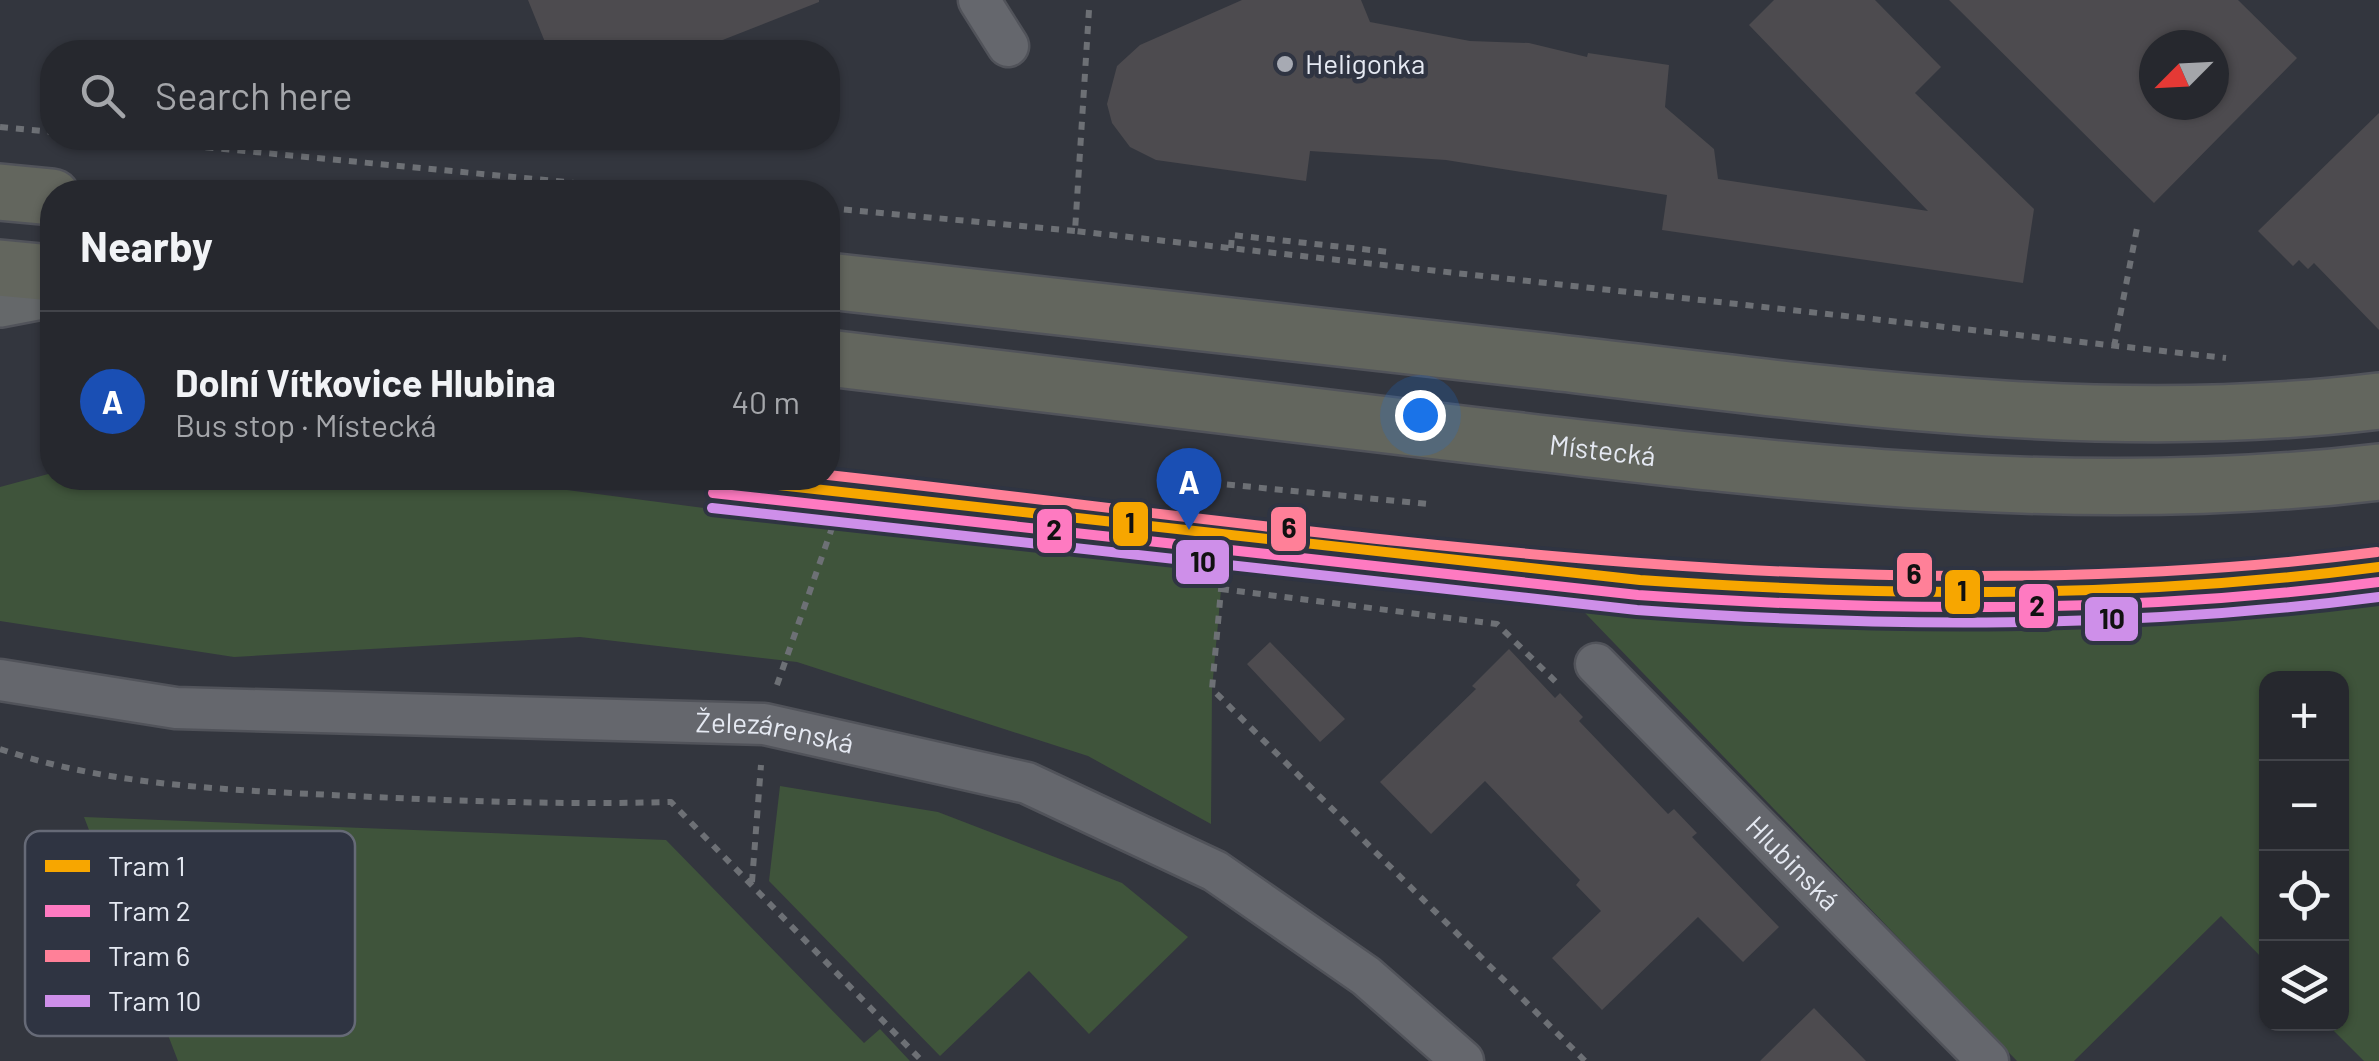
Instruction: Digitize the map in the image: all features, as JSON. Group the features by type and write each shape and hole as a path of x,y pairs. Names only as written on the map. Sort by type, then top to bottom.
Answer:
{"highway":[{"path":"0,192 40,196"},
{"path":"0,268 40,272"},
{"path":"840,282 1788,392 1975,408 2150,414 2304,410 2379,402"},
{"name":"Místecká","path":"840,359 1801,472 1997,486 2151,488 2299,482 2379,472"}],"street":[{"path":"979,0 1008,46"},
{"path":"0,299 40,292"},
{"name":"Hlubinská","path":"1596,664 1988,1061"},
{"name":"Železárenská","path":"0,680 176,708 764,724 1027,782 1215,871 1366,976 1462,1061"}],"path":[{"path":"1076,231 1089,10"},
{"path":"0,127 40,131"},
{"path":"234,150 545,180"},
{"path":"840,209 1076,231 2241,360"},
{"path":"2114,347 2138,223"},
{"path":"1231,248 1232,235 1389,252"},
{"path":"1212,483 1428,504"},
{"path":"752,884 764,724 833,524 1444,593"},
{"path":"1223,568 1212,688 1585,1061"},
{"path":"1221,589 1497,624 1567,692 1596,664"},
{"path":"0,749 62,770 255,791 564,805 671,802 922,1061"}],"green space":[{"path":"40,476 40,490 567,490 833,525 1223,568 1212,689 1211,824 1088,756 797,662 580,637 234,657 0,621 0,487"},
{"path":"2379,583 2379,1061 2364,1061 2334,1031 2349,1031 2349,671 2259,671 2259,955 2221,916 2074,1061 2017,1061 1561,588 1968,620 2202,615"},
{"path":"780,786 938,812 1122,883 1188,937 1089,1034 1029,971 940,1056 769,881"},
{"path":"84,817 666,840 864,1043 880,1029 910,1061 178,1061 168,1036 355,1036 355,831 89,831"}],"building":[{"path":"528,0 819,0 722,40 544,40"},
{"path":"1242,0 1361,0 1370,22 1470,41 1529,43 1587,57 1588,53 1669,65 1665,107 1714,149 1718,179 1928,211 1749,25 1774,0 1875,0 1941,67 1915,93 2034,209 2023,283 1662,230 1667,195 1446,160 1310,151 1306,181 1156,160 1130,147 1112,123 1107,104 1117,66 1140,45"},
{"path":"1949,0 2238,0 2297,58 2154,203"},
{"path":"2379,113 2379,330 2314,263 2308,269 2299,260 2293,266 2258,231"},
{"path":"1270,642 1345,719 1320,742 1247,664"},
{"path":"1509,649 1555,698 1560,693 1583,717 1579,721 1668,814 1674,809 1697,833 1692,837 1779,927 1743,962 1698,917 1602,1010 1552,958 1601,911 1576,885 1580,880 1485,781 1431,834 1380,782 1476,689 1472,686"},
{"path":"1814,1008 1866,1061 1760,1061"}],"tram line":[{"name":"6","path":"840,476 1408,542 1601,560 1795,572 1988,576 2183,570 2377,552"},
{"name":"1","path":"824,490 1640,580 1733,586 1918,592 2102,590 2379,567"},
{"name":"2","path":"713,493 1638,595 1731,601 1917,607 2102,605 2379,582"},
{"name":"10","path":"712,508 1637,610 1730,616 1916,622 2101,620 2379,597"}],"place":[{"name":"Heligonka","path":"1285,64"},
{"name":"Dolní Vítkovice Hlubina","path":"1189,530"}]}
